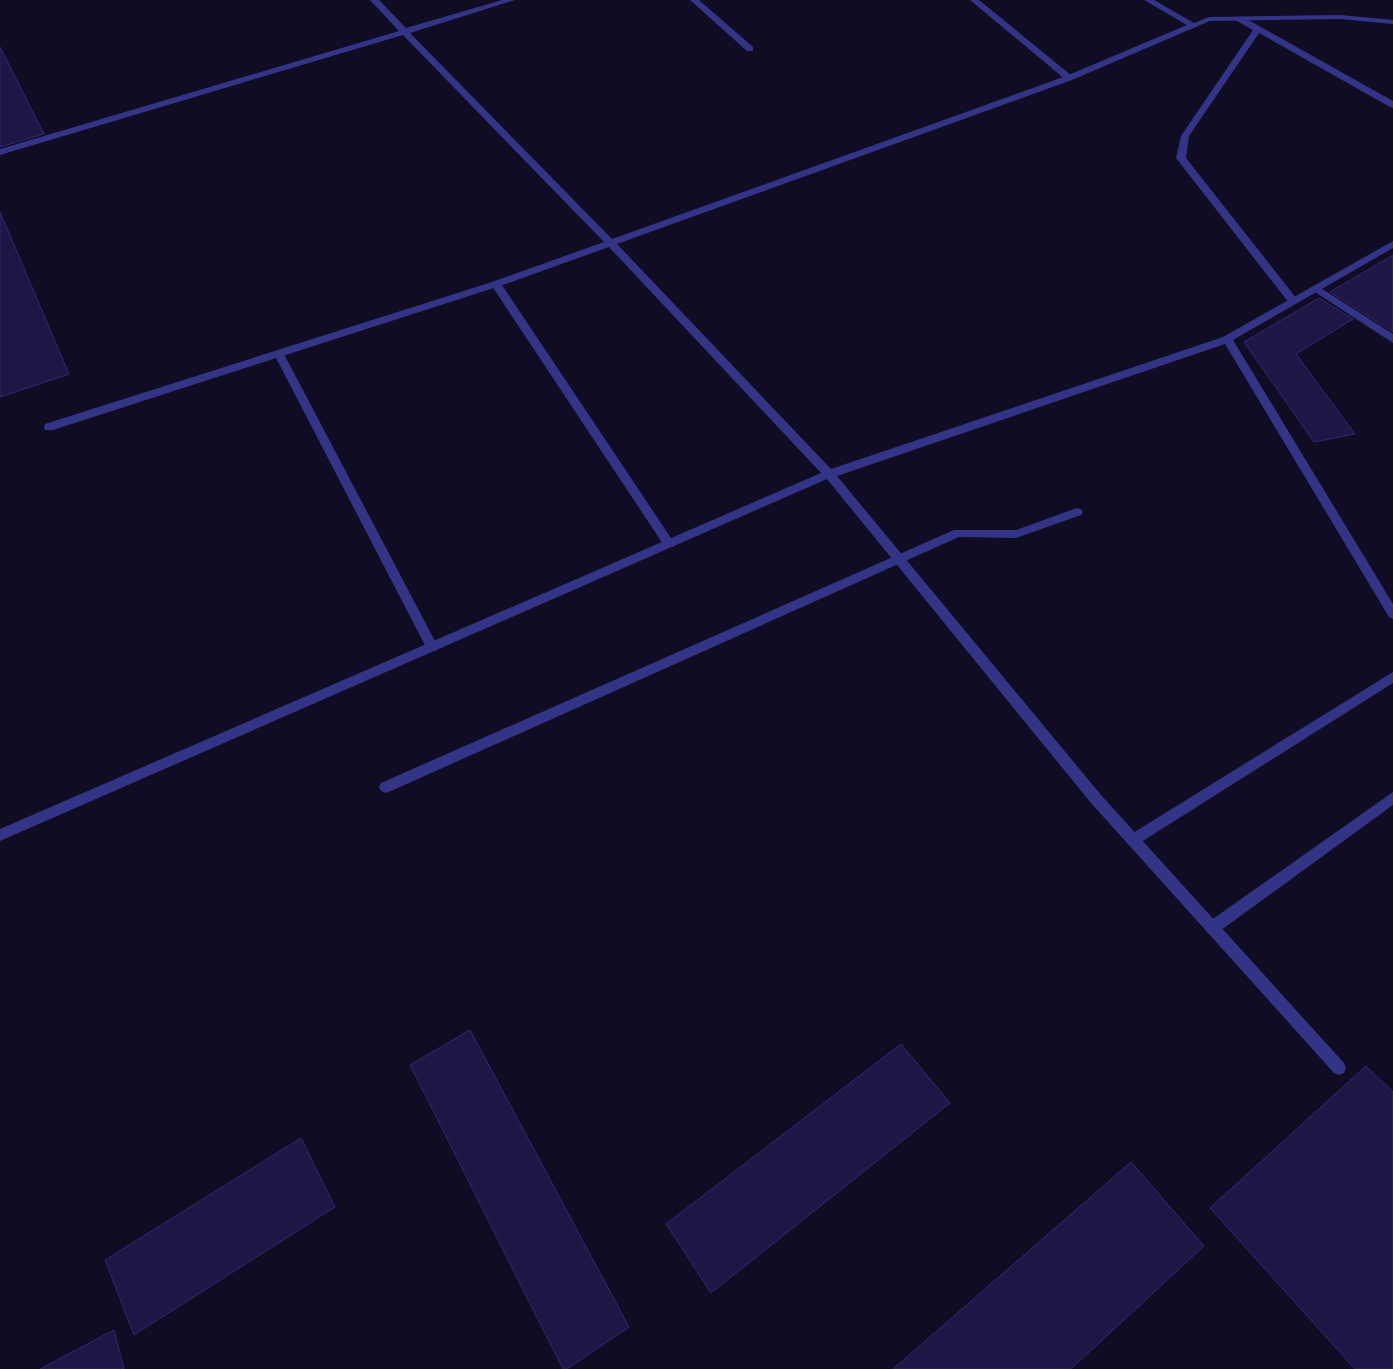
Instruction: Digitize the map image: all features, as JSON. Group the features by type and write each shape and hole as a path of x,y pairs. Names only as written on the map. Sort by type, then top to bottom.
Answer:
{"street":[{"path":"374,0 612,244 829,474 1096,799 1338,1068"},
{"path":"0,152 406,33 511,0"},
{"path":"694,0 750,49"},
{"path":"974,0 1068,78"},
{"path":"1148,0 1192,25"},
{"path":"49,427 496,284 612,244 1068,78 1209,19 1340,17 1393,22"},
{"path":"1240,19 1393,105"},
{"path":"1258,29 1186,136 1181,158 1293,301"},
{"path":"0,835 829,474 1226,339 1393,244"},
{"path":"496,284 669,544"},
{"path":"1316,288 1393,340"},
{"path":"1226,339 1393,614"},
{"path":"279,354 432,647"},
{"path":"386,787 958,533 1016,534 1077,512"},
{"path":"1133,840 1393,678"},
{"path":"1212,928 1393,798"}],"building":[{"path":"0,47 44,134 0,147"},
{"path":"0,212 69,374 0,397"},
{"path":"1393,255 1393,332 1330,292"},
{"path":"1319,298 1353,319 1296,354 1355,434 1314,442 1244,342"},
{"path":"470,1030 629,1327 567,1369 563,1369 410,1065"},
{"path":"901,1044 950,1103 711,1293 666,1224"},
{"path":"1366,1066 1393,1092 1393,1369 1355,1369 1210,1208"},
{"path":"301,1138 335,1207 134,1335 105,1260"},
{"path":"1131,1162 1204,1246 1071,1369 893,1369"},
{"path":"114,1330 124,1369 40,1369"}]}
